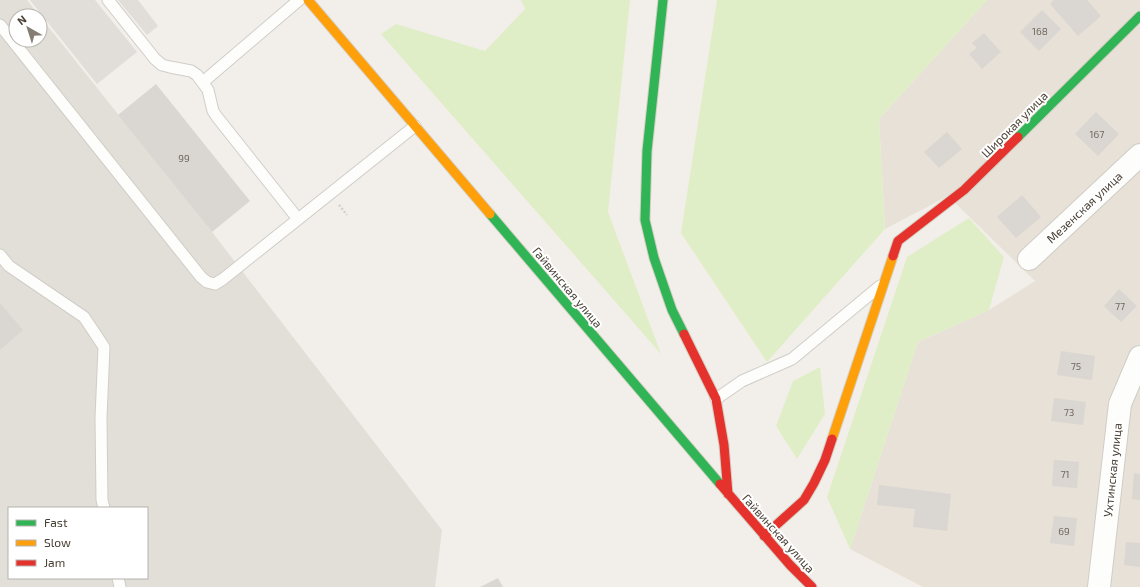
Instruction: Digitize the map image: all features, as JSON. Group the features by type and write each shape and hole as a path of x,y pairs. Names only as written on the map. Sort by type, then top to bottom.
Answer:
{"street":[{"name":"Гайвинская улица","path":"308,0 764,536 812,587"},
{"path":"663,0 647,150 645,220 654,258 672,310 716,399 724,444 728,494"},
{"name":"Широкая улица","path":"883,283 898,240 964,190 1140,16"},
{"name":"Мезенская улица","path":"1028,259 1140,155"},
{"path":"764,536 804,500 825,460 883,283"},
{"name":"Ухтинская улица","path":"1099,587 1120,404 1140,357"}],"lane":[{"path":"108,0 155,59 162,65 191,71 197,74 208,90 213,111 217,118 298,219"},
{"path":"203,82 299,0"},
{"path":"2,31 201,277 207,282 215,284 415,126"},
{"path":"0,255 9,266 84,317 104,347 101,418 102,500 104,507"},
{"path":"716,399 742,381 792,359 883,283"}],"path":[{"path":"337,201 347,215"}],"shaded area":[{"path":"0,0 27,0 34,8 8,8 8,48 48,48 48,26 212,232 442,530 435,587 0,587"},
{"path":"30,0 95,0 137,52 97,84 48,23 48,8 36,8"},
{"path":"118,0 138,0 158,26 147,35"},
{"path":"987,0 1140,0 1140,587 923,587 850,549 918,342 989,310 1035,281 948,196 885,229 879,119"}],"green space":[{"path":"521,0 630,0 608,212 661,354 381,34 396,24 485,51 525,9"},
{"path":"717,0 987,0 879,119 885,229 767,362 681,233"},
{"path":"969,218 1004,257 989,310 918,342 850,549 827,497 907,257"},
{"path":"820,367 825,414 797,459 776,426 793,381"}],"building":[{"path":"1054,0 1087,0 1101,16 1078,36 1050,4"},
{"path":"1042,10 1061,29 1039,51 1020,32"},
{"path":"984,33 1001,52 982,69 969,54 977,48 972,43"},
{"path":"156,84 250,201 212,232 118,115"},
{"path":"1096,112 1119,134 1098,156 1075,134"},
{"path":"947,132 962,149 939,168 924,152"},
{"path":"1022,195 1041,217 1016,238 997,217"},
{"path":"1119,289 1137,306 1121,322 1104,306"},
{"path":"0,303 23,330 0,350"},
{"path":"1061,351 1095,356 1092,380 1057,375"},
{"path":"1054,398 1086,402 1083,425 1051,421"},
{"path":"1054,460 1079,462 1077,488 1052,486"},
{"path":"1134,473 1140,474 1140,500 1132,499"},
{"path":"879,485 951,494 947,531 913,527 915,509 877,505"},
{"path":"1054,516 1077,518 1074,546 1050,543"},
{"path":"1126,542 1140,543 1140,567 1124,565"},
{"path":"498,578 503,587 480,587"}],"traffic: fast":[{"path":"663,0 647,151 645,220 654,258 672,310 684,334"},
{"path":"1018,137 1140,16"},
{"path":"490,214 720,484"}],"traffic: slow":[{"path":"308,0 490,214"},
{"path":"832,439 893,256"}],"traffic: jam":[{"path":"893,256 898,241 964,190 1018,137"},
{"path":"684,334 716,399 724,445 728,494"},
{"path":"764,536 804,500 825,460 832,439"},
{"path":"720,484 790,565 812,587"}]}
